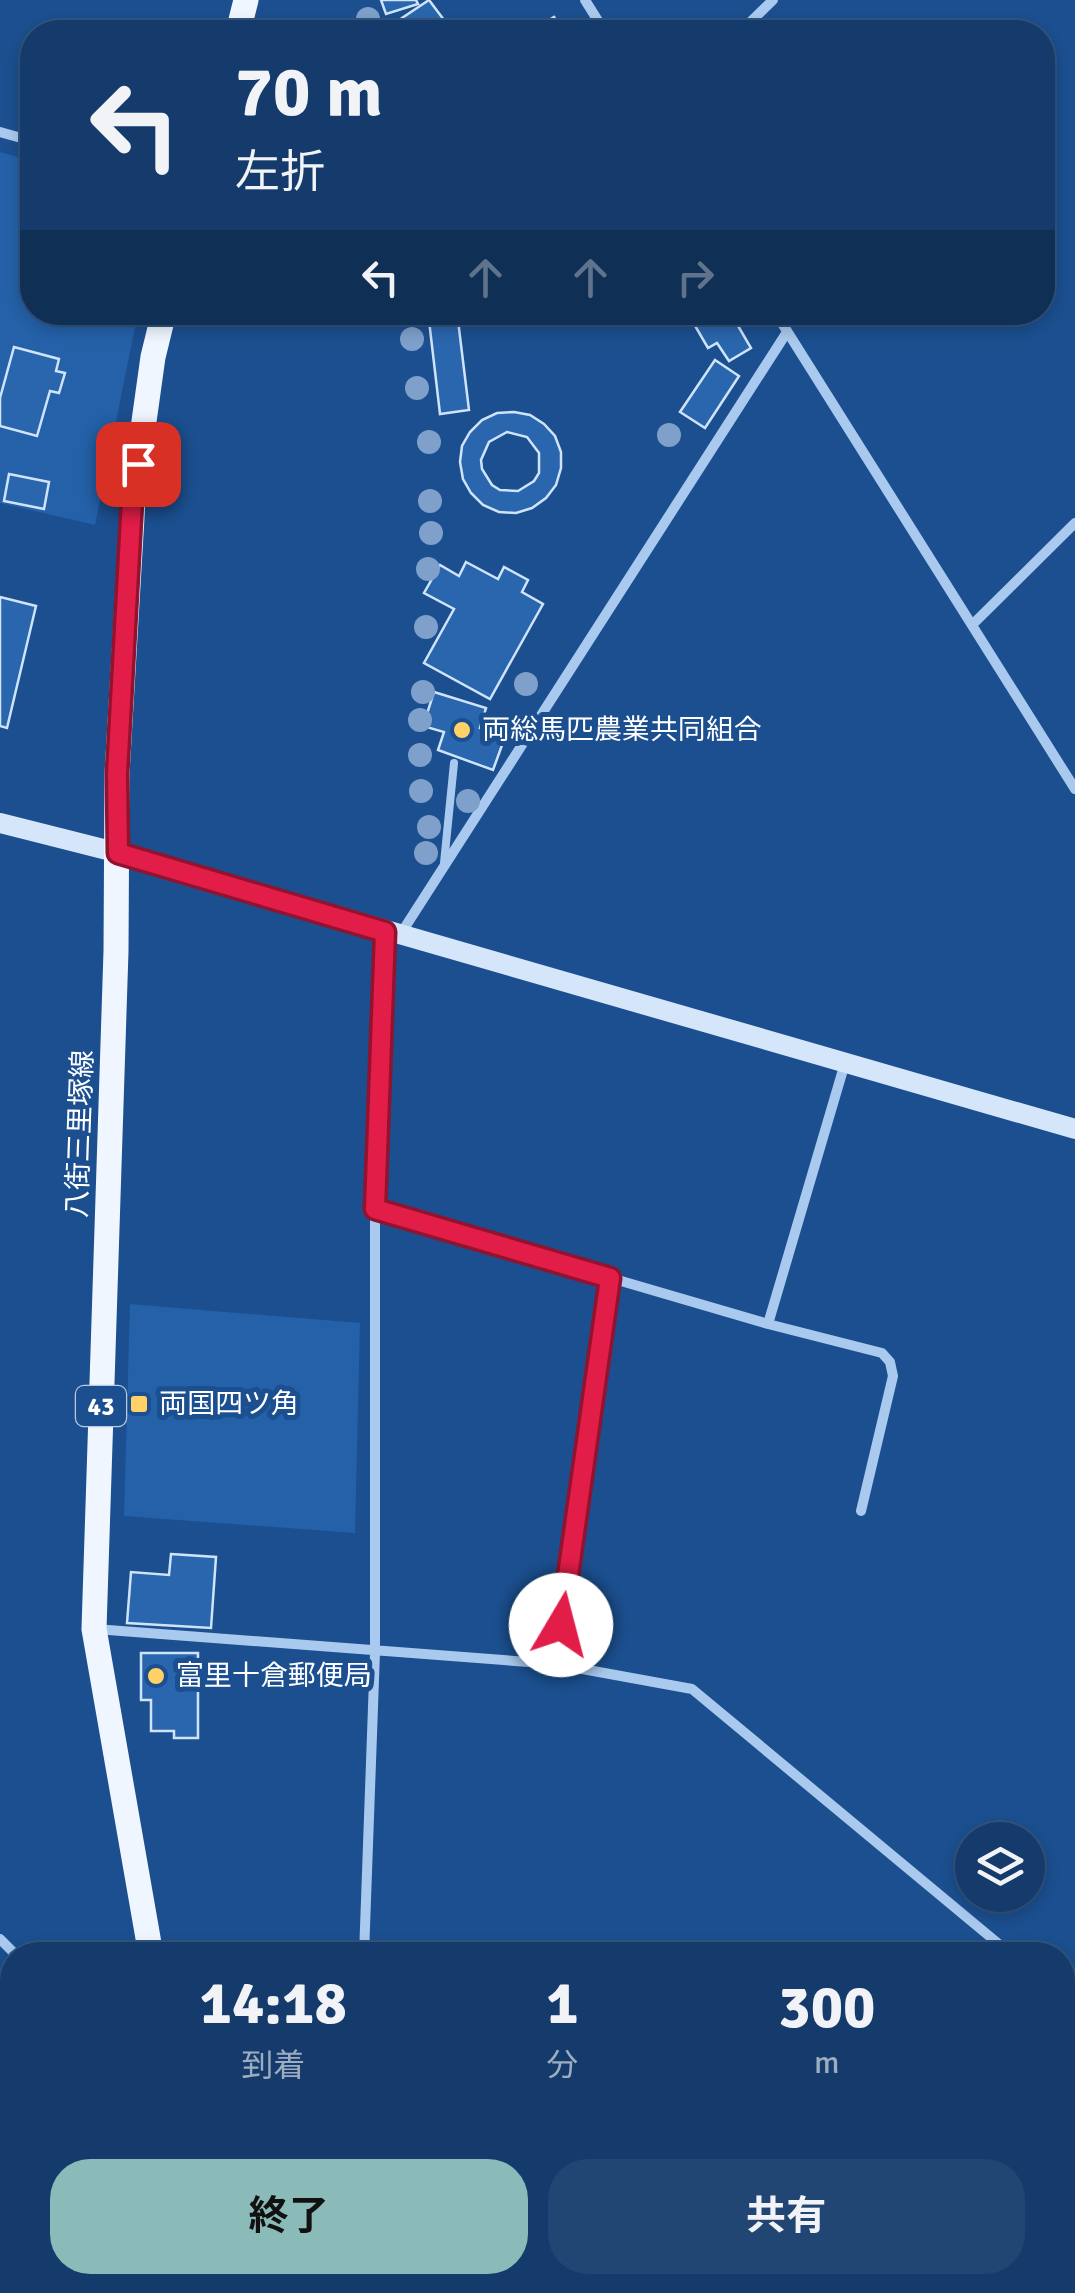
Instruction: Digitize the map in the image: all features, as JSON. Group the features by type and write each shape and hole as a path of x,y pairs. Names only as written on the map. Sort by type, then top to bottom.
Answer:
{"main road":[{"name":"八街三里塚線","path":"149,1942 94,1629 118,853 117,774 132,500 161,325"}],"street":[{"path":"752,20 773,0"},
{"path":"783,325 1075,789"},
{"path":"364,1942 375,1652 375,1209 392,934 444,866 787,332"},
{"path":"972,625 1075,523"},
{"path":"0,822 1075,1129"},
{"path":"768,1324 845,1064"},
{"path":"375,1209 768,1324 882,1353 890,1362 893,1376 861,1510"},
{"path":"556,1664 610,1278"},
{"path":"94,1629 556,1664 692,1689 996,1942"}],"lane":[{"path":"444,866 454,763"}],"shaded area":[{"path":"0,152 20,158 20,325 136,325 95,525 0,503"},
{"path":"130,1304 360,1323 355,1533 124,1516"}],"building":[{"path":"381,0 416,0 418,4 386,14"},
{"path":"429,0 444,20 399,20"},
{"path":"430,325 459,325 469,410 440,414"},
{"path":"695,325 738,325 751,348 729,361 717,343 708,348"},
{"path":"14,347 59,359 56,371 65,373 59,393 50,391 37,436 0,426 0,398"},
{"path":"715,360 739,376 705,428 680,412"},
{"path":"497,413 530,415 555,436 561,452 556,485 532,508 516,513 499,512 483,505 463,479 462,446 482,420","holes":["507,432 527,437 539,453 539,473 518,491 500,490 482,469 481,460 489,442"]},
{"path":"9,474 49,482 44,509 4,501"},
{"path":"466,562 498,579 504,567 528,580 522,592 543,604 490,699 424,663 454,609 424,593 440,565 459,576"},
{"path":"0,597 36,606 7,728 0,726"},
{"name":"両総馬匹農業共同組合","path":"434,692 486,708 480,728 505,737 493,770 438,750 444,732 423,726"},
{"path":"171,1554 216,1557 211,1628 127,1623 131,1572 169,1575"},
{"path":"141,1653 198,1653 198,1738 174,1738 174,1731 151,1731 151,1700 141,1700"}],"place":[{"name":"両総馬匹農業共同組合","path":"462,730"},
{"name":"両国四ツ角","path":"139,1404"},
{"name":"富里十倉郵便局","path":"156,1676"}],"route":[{"path":"138,464 132,500 117,774 118,853 385,932 375,1209 610,1278 561,1625"}]}
